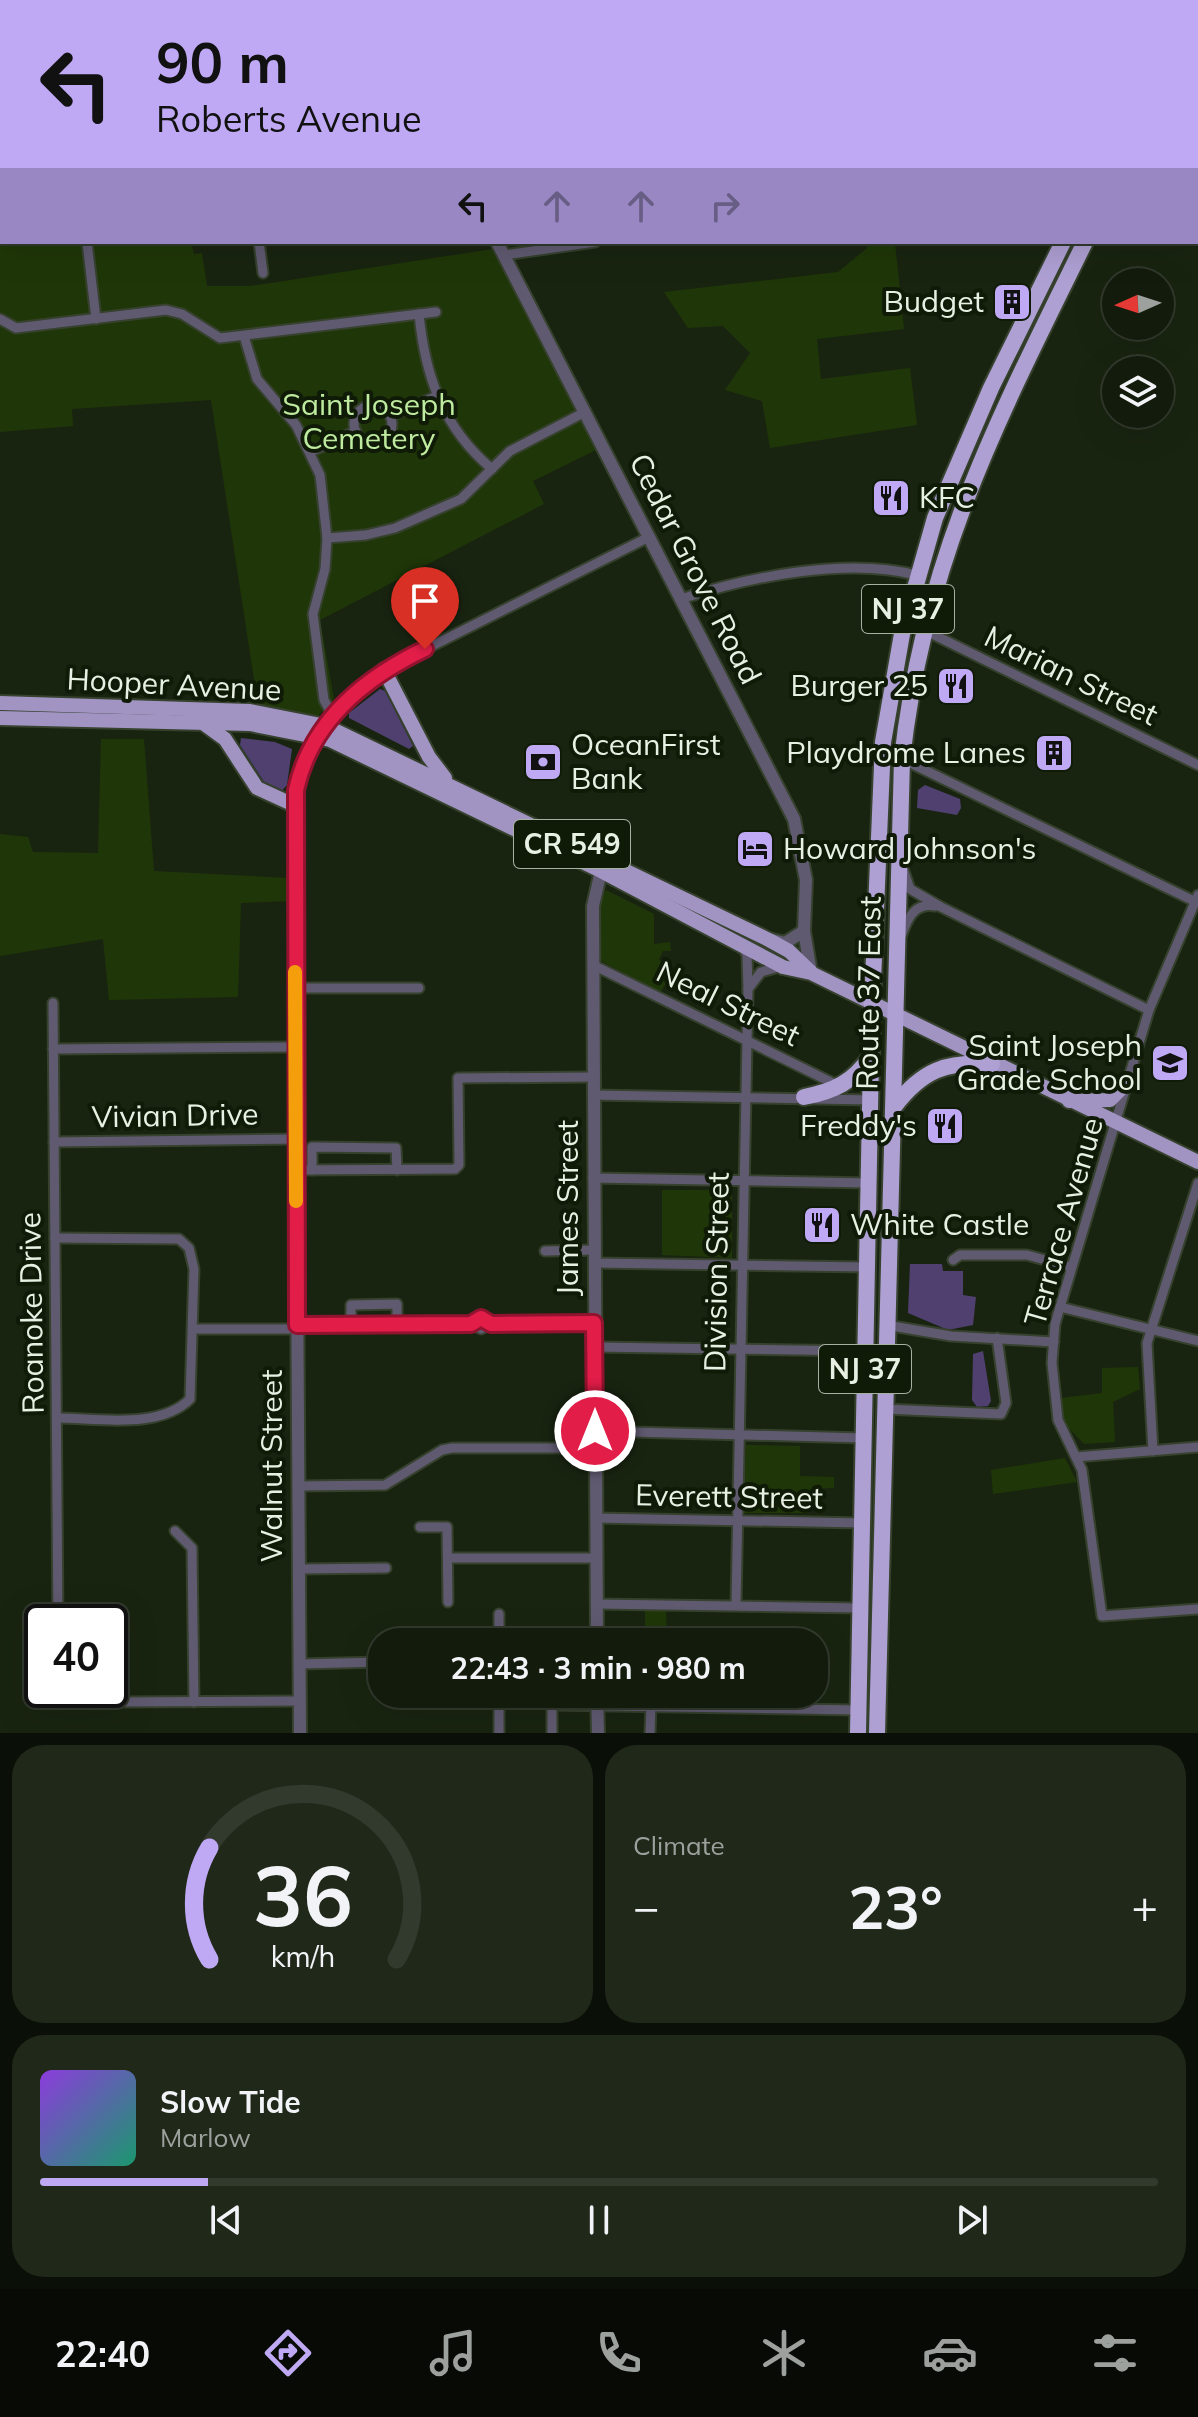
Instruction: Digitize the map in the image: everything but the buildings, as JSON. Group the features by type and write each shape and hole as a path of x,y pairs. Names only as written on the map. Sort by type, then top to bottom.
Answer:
{"highway":[{"name":"Route 37 East","path":"858,1733 872,1005 883,742 916,575 956,467 1062,244"},
{"name":"Route 37 East","path":"877,1733 902,759 924,630 947,546 978,461 1084,244"},
{"path":"804,1097 840,1087 856,1077 871,1056"},
{"path":"894,1107 913,1084 943,1067 957,1062 992,1064"}],"main road":[{"path":"384,670 429,757 451,784"},
{"name":"Hooper Avenue","path":"0,703 250,711 326,726 769,940 789,951 811,973"},
{"name":"Hooper Avenue","path":"0,718 326,726 347,747 601,871 783,967 811,973 1198,1162"},
{"path":"203,723 225,739 257,788 294,805"},
{"path":"1069,1101 1089,1097 1110,1100 1128,1082"}],"street":[{"path":"87,244 96,319"},
{"path":"259,244 263,273"},
{"name":"Cedar Grove Road","path":"498,244 794,819 802,849 806,906 804,931 811,973"},
{"path":"504,255 581,244"},
{"path":"0,319 16,328 175,311 213,337 244,336 436,312"},
{"path":"419,314 426,364 437,396 456,431 492,469"},
{"path":"244,336 257,379 296,425 320,475 327,538 325,569 313,614 326,726"},
{"path":"391,416 437,396"},
{"path":"369,406 382,407 391,416 390,434 381,442 369,443 356,431 355,419 369,406"},
{"path":"327,538 366,535 395,528 461,499 510,451 585,412"},
{"path":"310,452 356,431"},
{"path":"326,726 347,699 384,670 649,537"},
{"path":"681,599 721,586 845,569 891,569 916,575"},
{"name":"Marian Street","path":"924,630 1198,765"},
{"name":"Walnut Street","path":"300,1733 294,805 300,775 326,726"},
{"path":"902,759 1197,900"},
{"path":"900,860 910,889 1149,1010"},
{"name":"James Street","path":"597,1628 593,906 601,871"},
{"name":"Terrace Avenue","path":"1197,900 1149,1010 1060,1307 1052,1363 1058,1420 1082,1470 1102,1616 1198,1609"},
{"path":"898,949 912,913 928,905 941,907"},
{"path":"769,940 785,943 804,931"},
{"name":"Division Street","path":"736,1605 748,989 747,955 740,942"},
{"name":"Neal Street","path":"593,965 840,1087"},
{"path":"748,989 761,972 783,967"},
{"path":"295,988 419,988"},
{"name":"Roanoke Drive","path":"53,1003 58,1604"},
{"path":"53,1049 295,1047"},
{"path":"296,1170 451,1170 459,1165 458,1078 593,1077"},
{"path":"593,1095 872,1100"},
{"name":"Vivian Drive","path":"54,1142 296,1139"},
{"path":"312,1170 312,1147 396,1148 397,1170"},
{"path":"593,1178 869,1183"},
{"path":"1153,1451 1147,1343 1198,1183"},
{"path":"55,1238 172,1238 185,1243 192,1254 194,1269 193,1388 190,1399 182,1407 145,1418 57,1418"},
{"path":"545,1251 741,1266 867,1267"},
{"path":"953,1260 960,1255 1027,1255 1071,1267"},
{"path":"351,1324 351,1305 397,1304 397,1324"},
{"path":"1060,1307 1198,1341"},
{"path":"193,1329 471,1324 481,1318 491,1324 594,1323"},
{"path":"886,1325 951,1336 1054,1342"},
{"path":"884,1409 1001,1414 1006,1403 997,1338"},
{"path":"595,1347 866,1351"},
{"path":"595,1431 863,1438"},
{"path":"1076,1457 1198,1447"},
{"path":"299,1486 385,1485 442,1450 452,1448 595,1448"},
{"name":"Everett Street","path":"596,1518 862,1523"},
{"path":"420,1527 447,1527 448,1602"},
{"path":"175,1531 192,1548 194,1702"},
{"path":"448,1558 596,1558"},
{"path":"299,1569 386,1568"},
{"path":"596,1604 860,1608"},
{"path":"499,1614 499,1628"},
{"path":"299,1664 368,1662"},
{"path":"128,1702 300,1701"},
{"path":"499,1708 499,1733"},
{"path":"552,1708 552,1733"},
{"path":"597,1708 598,1733"},
{"path":"650,1733 651,1708"},
{"path":"775,1708 857,1710"}],"green space":[{"name":"Saint Joseph Cemetery","path":"0,244 192,244 194,254 202,253 207,286 251,286 493,249 596,450 533,481 544,504 320,620 334,699 318,716 258,705 211,400 72,409 73,426 0,432"},
{"path":"867,244 895,244 904,329 817,339 821,379 910,368 917,425 770,448 762,401 725,390 750,353 723,326 688,328 664,292 838,272 867,248"},
{"path":"101,739 144,739 154,871 288,878 289,901 241,903 238,997 109,1000 103,939 0,956 0,834 28,837 33,852 98,853"},
{"path":"606,890 654,914 654,944 670,942 671,951 663,951 659,959 665,968 660,978 666,983 660,993 598,959 599,904"},
{"path":"662,1190 732,1190 732,1258 662,1255"},
{"path":"1138,1367 1140,1389 1113,1402 1115,1442 1084,1444 1065,1424 1061,1398 1102,1393 1102,1368"},
{"path":"746,1445 800,1446 800,1476 834,1477 834,1488 810,1489 808,1513 744,1513"},
{"path":"1065,1458 1077,1482 993,1494 991,1470"},
{"path":"645,1608 666,1608 667,1628 645,1628"}],"shaded area":[{"path":"380,689 385,691 413,746 409,749 349,718 349,713"},
{"path":"241,738 275,742 292,749 287,785 280,793 266,785 240,745"},
{"path":"925,785 960,799 961,808 957,815 917,808 918,790"},
{"path":"910,1264 942,1264 943,1271 963,1271 963,1295 976,1297 973,1325 948,1330 908,1313"},
{"path":"983,1351 991,1401 988,1406 977,1407 972,1400 973,1354"}],"slow traffic":[{"path":"295,972 296,1201"}],"place":[{"name":"Budget","path":"1012,302"},
{"name":"KFC","path":"891,498"},
{"name":"Burger 25","path":"956,686"},
{"name":"Playdrome Lanes","path":"1054,753"},
{"name":"OceanFirst Bank","path":"543,762"},
{"name":"Howard Johnson's","path":"755,849"},
{"name":"Saint Joseph Grade School","path":"1170,1063"},
{"name":"Freddy's","path":"945,1126"},
{"name":"White Castle","path":"822,1225"}],"route":[{"path":"425,649 384,670 347,699 310,749 296,790 297,1325 471,1324 481,1318 491,1324 594,1323 595,1431"}]}
